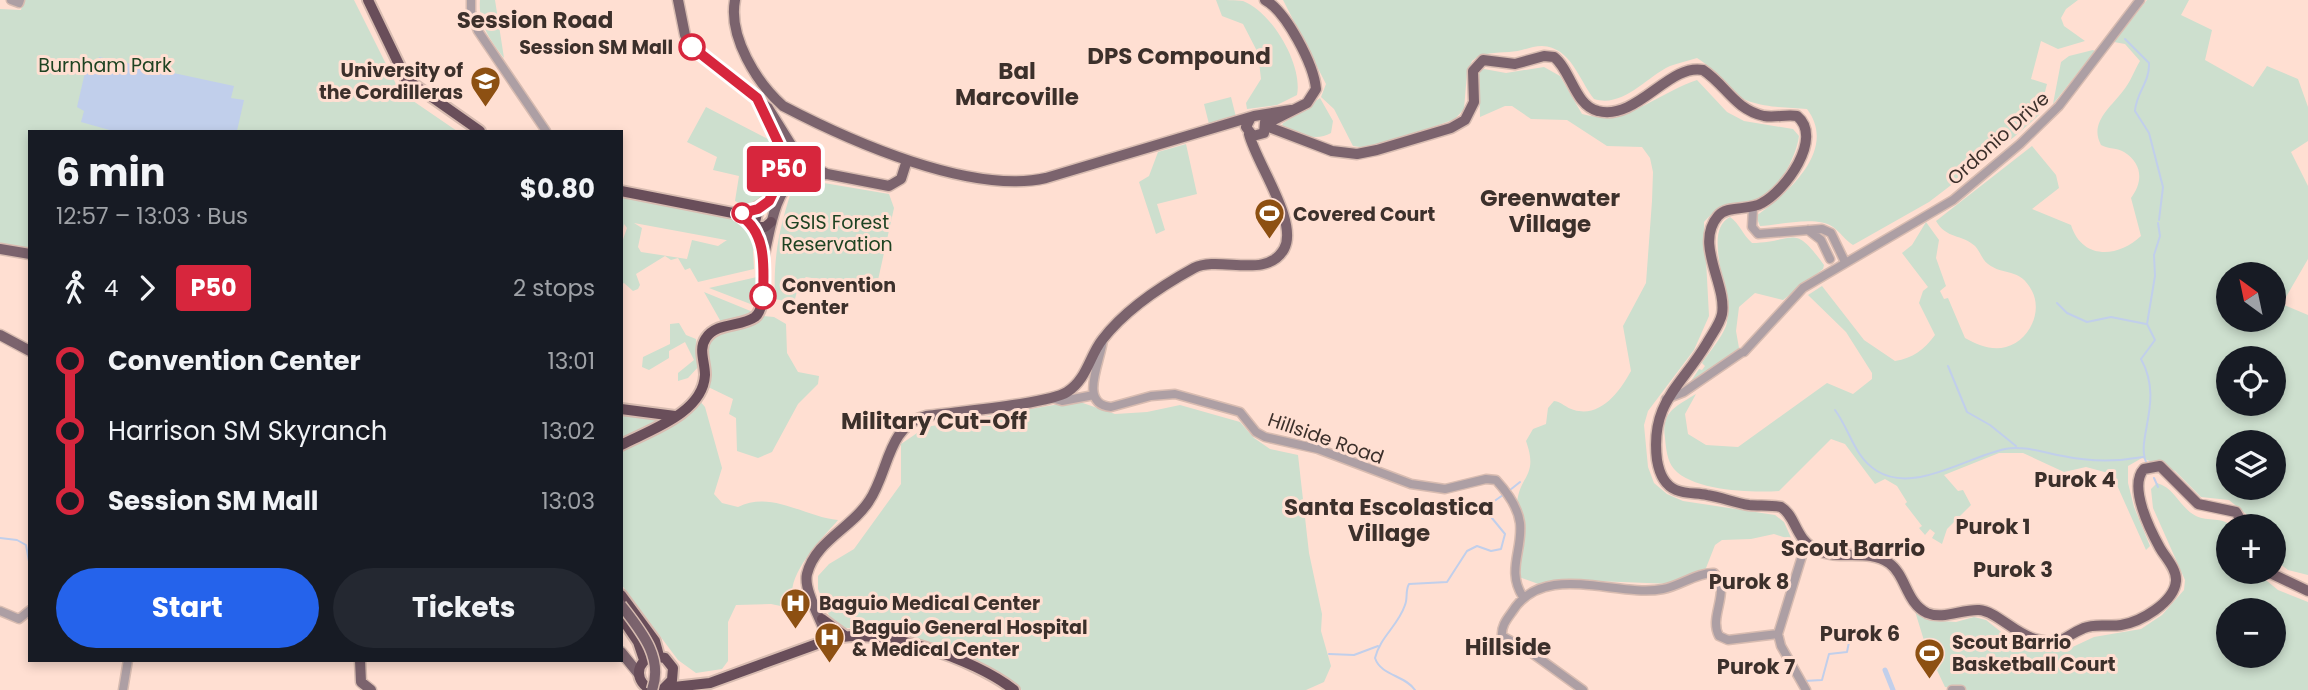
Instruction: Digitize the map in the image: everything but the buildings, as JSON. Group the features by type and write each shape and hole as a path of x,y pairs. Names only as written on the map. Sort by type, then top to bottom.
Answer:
{"highway":[{"path":"362,0 393,69 404,85 469,130"},
{"path":"368,0 406,79 479,130"},
{"path":"623,192 738,214 754,227 765,227 771,222"},
{"path":"623,443 675,416 694,400 703,383 702,349 706,338 721,328 751,319 761,309 762,262 753,219 758,209"},
{"path":"623,409 675,416"},
{"path":"623,598 655,641 659,656 668,661 673,670 695,684"},
{"path":"811,646 819,636 822,620 848,637"},
{"path":"623,621 638,642 641,674 652,690"},
{"path":"663,689 720,680 828,640 848,637 901,641 965,663 1014,690"},
{"path":"641,674 659,656"},
{"path":"663,689 672,680 673,670"}],"main road":[{"path":"678,0 689,43 757,98 801,161 827,174 889,186 898,181 909,163"},
{"path":"735,0 736,27 753,70 770,94 783,106 909,163 997,183 1024,183 1200,134 1253,116 1291,110"},
{"path":"1259,131 1311,99 1316,89 1314,76 1282,13 1265,0"},
{"path":"1200,134 1232,129 1259,131 1332,151 1357,154 1456,126 1471,111 1474,71 1483,60 1515,65 1539,57 1553,57 1584,103 1596,111 1606,112 1628,107 1684,73 1699,69 1706,72 1733,101 1748,111 1774,118 1797,116 1806,127 1805,145 1790,177 1776,194 1753,208 1726,210 1715,220 1710,245 1722,303 1721,318 1694,365 1666,399 1658,416 1655,441 1658,467 1667,484 1678,491 1746,504 1781,507 1806,543 1829,555 1885,560 1897,570 1917,606 1929,614 1980,610 2022,635 2036,640 2065,640 2084,628 2134,622 2148,614 2172,592 2176,580 2174,572 2158,545 2140,495 2139,476 2149,467 2164,469 2204,507 2237,514"},
{"path":"741,84 752,82 753,70"},
{"path":"766,111 783,106"},
{"path":"766,111 782,150 784,167 795,177"},
{"path":"1253,116 1246,123 1259,131"},
{"path":"828,640 822,620 808,592 807,573 825,544 871,499 884,476 897,435 905,425 926,416 1052,398 1067,392 1079,382 1103,338 1129,312 1195,268 1217,263 1259,264 1281,254 1287,242 1286,227 1258,156 1259,131 1263,118 1253,116"},
{"path":"738,214 758,209 772,197 784,167 796,154"},
{"path":"762,262 771,222 786,188 795,177 827,174"},
{"path":"758,209 769,213 771,222"},
{"path":"0,249 28,254"},
{"path":"0,335 28,350"},
{"path":"2286,581 2308,591"},
{"path":"623,608 653,652 656,678 652,690"},
{"path":"623,653 641,674"},
{"path":"360,662 361,682 371,690"}],"street":[{"path":"471,0 471,12 478,31 545,130"},
{"name":"Ordonio Drive","path":"1830,258 1842,258 1953,200 2020,144 2059,106 2140,0"},
{"path":"1753,208 1752,227 1762,236 1822,229 1831,233 1842,258"},
{"path":"1805,229 1816,235 1834,268"},
{"name":"Ordonio Drive","path":"1666,399 1684,392 1742,353 1795,295 1834,268 1841,268 1842,258"},
{"path":"1094,395 1093,380 1103,338"},
{"name":"Hillside Road","path":"1052,398 1066,401 1094,395 1099,404 1111,407 1151,396 1175,394 1240,412 1256,432 1265,437 1318,449 1400,481 1446,489 1496,480 1506,493 1520,522 1514,565 1517,583 1527,594"},
{"path":"1806,543 1778,634 1781,646 1806,690"},
{"path":"1583,690 1530,650 1502,635 1503,625 1527,594 1573,584 1663,589 1714,573 1721,584 1716,627 1719,636 1728,640 1778,634"},
{"path":"0,611 19,619 28,612"},
{"path":"123,690 128,662"},
{"path":"1952,690 1961,690"}],"green space":[{"name":"Burnham Park","path":"23,0 354,0 400,92 456,130 28,130 28,250 0,244 0,9 21,10"},
{"path":"480,0 495,0 504,58 483,24"},
{"path":"1216,0 1243,1 1265,16 1290,55 1298,83 1297,95 1277,105 1247,109 1246,103 1261,79 1258,53 1243,24 1222,16"},
{"path":"1283,0 2078,0 2066,9 2061,18 2064,26 2085,41 2058,49 2041,41 2031,79 2047,84 2039,115 1929,202 1853,245 1826,223 1798,222 1760,226 1756,216 1794,183 1813,155 1817,140 1815,124 1807,109 1762,105 1732,93 1709,67 1697,58 1670,66 1624,96 1605,101 1594,99 1567,58 1552,48 1538,46 1513,52 1485,54 1472,61 1467,73 1464,109 1455,119 1373,149 1353,146 1334,109 1321,97 1326,84"},
{"path":"2147,0 2189,0 2181,15 2212,30 2205,60 2253,87 2267,66 2298,79 2308,107 2308,141 2291,152 2308,186 2308,259 2286,297 2286,262 2216,262 2216,332 2286,332 2286,306 2308,315 2308,575 2286,568 2286,514 2246,514 2229,500 2286,500 2286,430 2216,430 2216,499 2201,497 2175,471 2142,458 2128,466 2128,483 2134,507 2150,546 2146,550 2112,474 2086,467 2064,472 2023,453 1999,453 1944,475 1958,491 1963,490 1971,505 1947,529 1942,544 1932,538 1935,533 1930,529 1925,535 1919,528 1922,526 1905,504 1907,502 1897,486 1885,479 1875,484 1845,444 1831,439 1779,491 1739,491 1709,486 1695,482 1674,469 1666,450 1665,422 1671,411 1696,394 1685,414 1688,434 1706,445 1738,447 1827,383 1853,394 1872,379 1872,373 1846,332 1808,295 1822,286 1864,340 1895,361 1913,355 1927,345 1935,335 1919,303 1923,291 1928,287 1902,253 1912,245 1926,222 1939,240 1936,258 1946,286 1940,291 1944,299 1948,298 1965,338 1990,348 2006,347 2021,339 2032,325 2036,308 2035,299 2027,283 2017,275 1988,264 1975,246 1944,231 1936,221 2032,146 2056,175 2059,188 2032,209 2071,225 2083,245 2092,250 2112,251 2141,236 2131,198 2138,186 2138,168 2124,152 2101,145 2098,137 2099,123 2125,88 2140,61 2125,44 2114,42"},
{"path":"2095,51 2053,104 2061,62 2069,56"},
{"path":"1544,67 1560,76 1582,114 1598,117 1628,112 1697,80 1727,112 1744,121 1793,129 1799,136 1794,155 1784,175 1770,192 1754,204 1722,209 1704,222 1709,316 1694,350 1648,411 1644,425 1648,467 1654,483 1667,494 1683,501 1775,515 1784,522 1792,540 1774,534 1751,539 1722,540 1715,545 1701,575 1673,584 1569,580 1544,586 1519,577 1517,504 1530,462 1526,441 1533,429 1546,424 1548,408 1554,401 1574,410 1593,410 1615,394 1631,371 1623,326 1646,283 1652,201 1653,172 1650,158 1642,147 1607,146 1567,120 1531,119 1512,106 1505,106 1480,117 1479,72 1484,69 1506,73"},
{"path":"1231,97 1236,117 1209,124 1204,104"},
{"path":"1320,98 1333,121 1331,133 1313,137 1284,127 1282,124"},
{"path":"706,107 770,140 776,160 773,179 764,195 747,207 735,201 739,176 713,170 717,157 687,142"},
{"path":"1186,144 1197,194 1157,204 1165,230 1156,234 1139,182 1149,176 1158,152"},
{"name":"GSIS Forest Reservation","path":"800,179 889,194 894,208 876,289 806,277 799,283 794,303 775,299 776,254 781,226 794,183"},
{"path":"623,196 740,219 749,224 757,246 753,251 754,269 698,282 690,268 685,270 678,258 671,260 665,256 636,274 640,285 633,291 623,284 623,239 627,228 624,224 623,229","holes":["634,223 727,240 718,246 692,240 687,259 641,252 638,247 642,228"]},
{"path":"1730,217 1752,243 1793,237 1806,243 1824,265 1823,269 1783,300 1755,293 1739,307 1736,331 1739,348 1689,384 1699,369 1702,370 1705,366 1702,363 1726,326 1728,314 1718,236 1722,225"},
{"path":"757,277 757,303 753,305 709,288"},
{"path":"704,292 753,312 721,322"},
{"path":"763,316 774,317 786,324 787,353 798,372 819,376 818,384 798,404 772,452 758,458 737,451 736,418 729,414 733,399 704,385 708,348 712,339 717,334"},
{"path":"679,323 686,335 696,339 699,366 688,378 678,381 678,373 694,360 685,342 669,351 669,358 649,370 642,367 643,357 670,344 670,324"},
{"path":"699,400 705,407 722,468 714,494 722,503 738,507 763,501 838,520 812,550 796,576 792,588 793,600 800,610 771,604 736,605 728,622 728,661 722,669 696,673 678,660 623,587 623,445"},
{"path":"1077,401 1115,414 1147,412 1180,405 1240,422 1254,438 1270,449 1298,455 1309,553 1322,614 1321,631 1331,666 1324,682 1306,690 1022,690 910,639 874,629 843,628 831,620 818,589 818,576 829,564 854,549 901,484 901,444 926,427"},
{"path":"623,413 659,417 659,422 623,440"},
{"path":"2157,483 2196,516 2216,520 2216,584 2271,584 2278,590 2308,602 2308,690 1968,690 1945,687 1926,647 1914,608 1928,620 1956,622 1974,617 1986,620 2005,635 2027,645 2064,651 2094,637 2141,629 2162,615 2184,590 2185,580 2153,508 2151,489"}],"water":[{"path":"99,57 234,86 231,98 244,100 237,130 109,130 81,122 84,111 77,107 86,68 96,69"}],"waterway":[{"path":"2125,39 2149,63 2135,111 2149,133 2163,187 2159,220"},
{"path":"2147,464 2144,444 2150,390 2148,375 2141,359 2155,340 2147,324 2155,276 2154,255 2160,236 2158,223"},
{"path":"2057,303 2067,313 2087,322 2111,317 2146,324"},
{"path":"1948,366 1967,412 1990,425 2016,446"},
{"path":"1835,410 1863,458 1877,471 1892,477 1907,478 1941,472 1990,453 2012,448 2093,460 2143,457"},
{"path":"2154,478 2158,487"},
{"path":"1510,490 1520,482"},
{"path":"1415,690 1378,664 1375,658 1377,651 1402,612 1409,584 1447,582 1467,551 1477,546 1491,551 1501,549 1505,534 1487,512 1493,502 1503,495"},
{"path":"0,538 17,540 26,545 28,556"},
{"path":"1804,681 1822,680 1829,654 1847,652 1850,637"},
{"path":"1329,654 1354,655 1378,646"},
{"path":"1885,670 1893,690"}],"bus line":[{"name":"P50","path":"692,47 757,98 784,155 783,172 769,201 758,209 738,214 751,223 759,237 763,296"}],"place":[{"name":"Session SM Mall","path":"692,47"},
{"name":"University of the Cordilleras","path":"486,108"},
{"name":"Covered Court","path":"1270,241"},
{"name":"Convention Center","path":"763,296"},
{"name":"Baguio Medical Center","path":"796,630"},
{"name":"Baguio General Hospital & Medical Center","path":"829,665"},
{"name":"Scout Barrio Basketball Court","path":"1929,680"}],"district":[{"name":"Session Road","path":"535,20"},
{"name":"DPS Compound","path":"1179,56"},
{"name":"Bal Marcoville","path":"1017,84"},
{"name":"Greenwater Village","path":"1550,211"},
{"name":"Military Cut-Off","path":"934,421"},
{"name":"Purok 4","path":"2075,480"},
{"name":"Santa Escolastica Village","path":"1389,520"},
{"name":"Purok 1","path":"1993,527"},
{"name":"Scout Barrio","path":"1853,548"},
{"name":"Purok 3","path":"2013,570"},
{"name":"Purok 8","path":"1749,582"},
{"name":"Purok 6","path":"1860,634"},
{"name":"Hillside","path":"1508,647"},
{"name":"Purok 7","path":"1756,667"}]}
